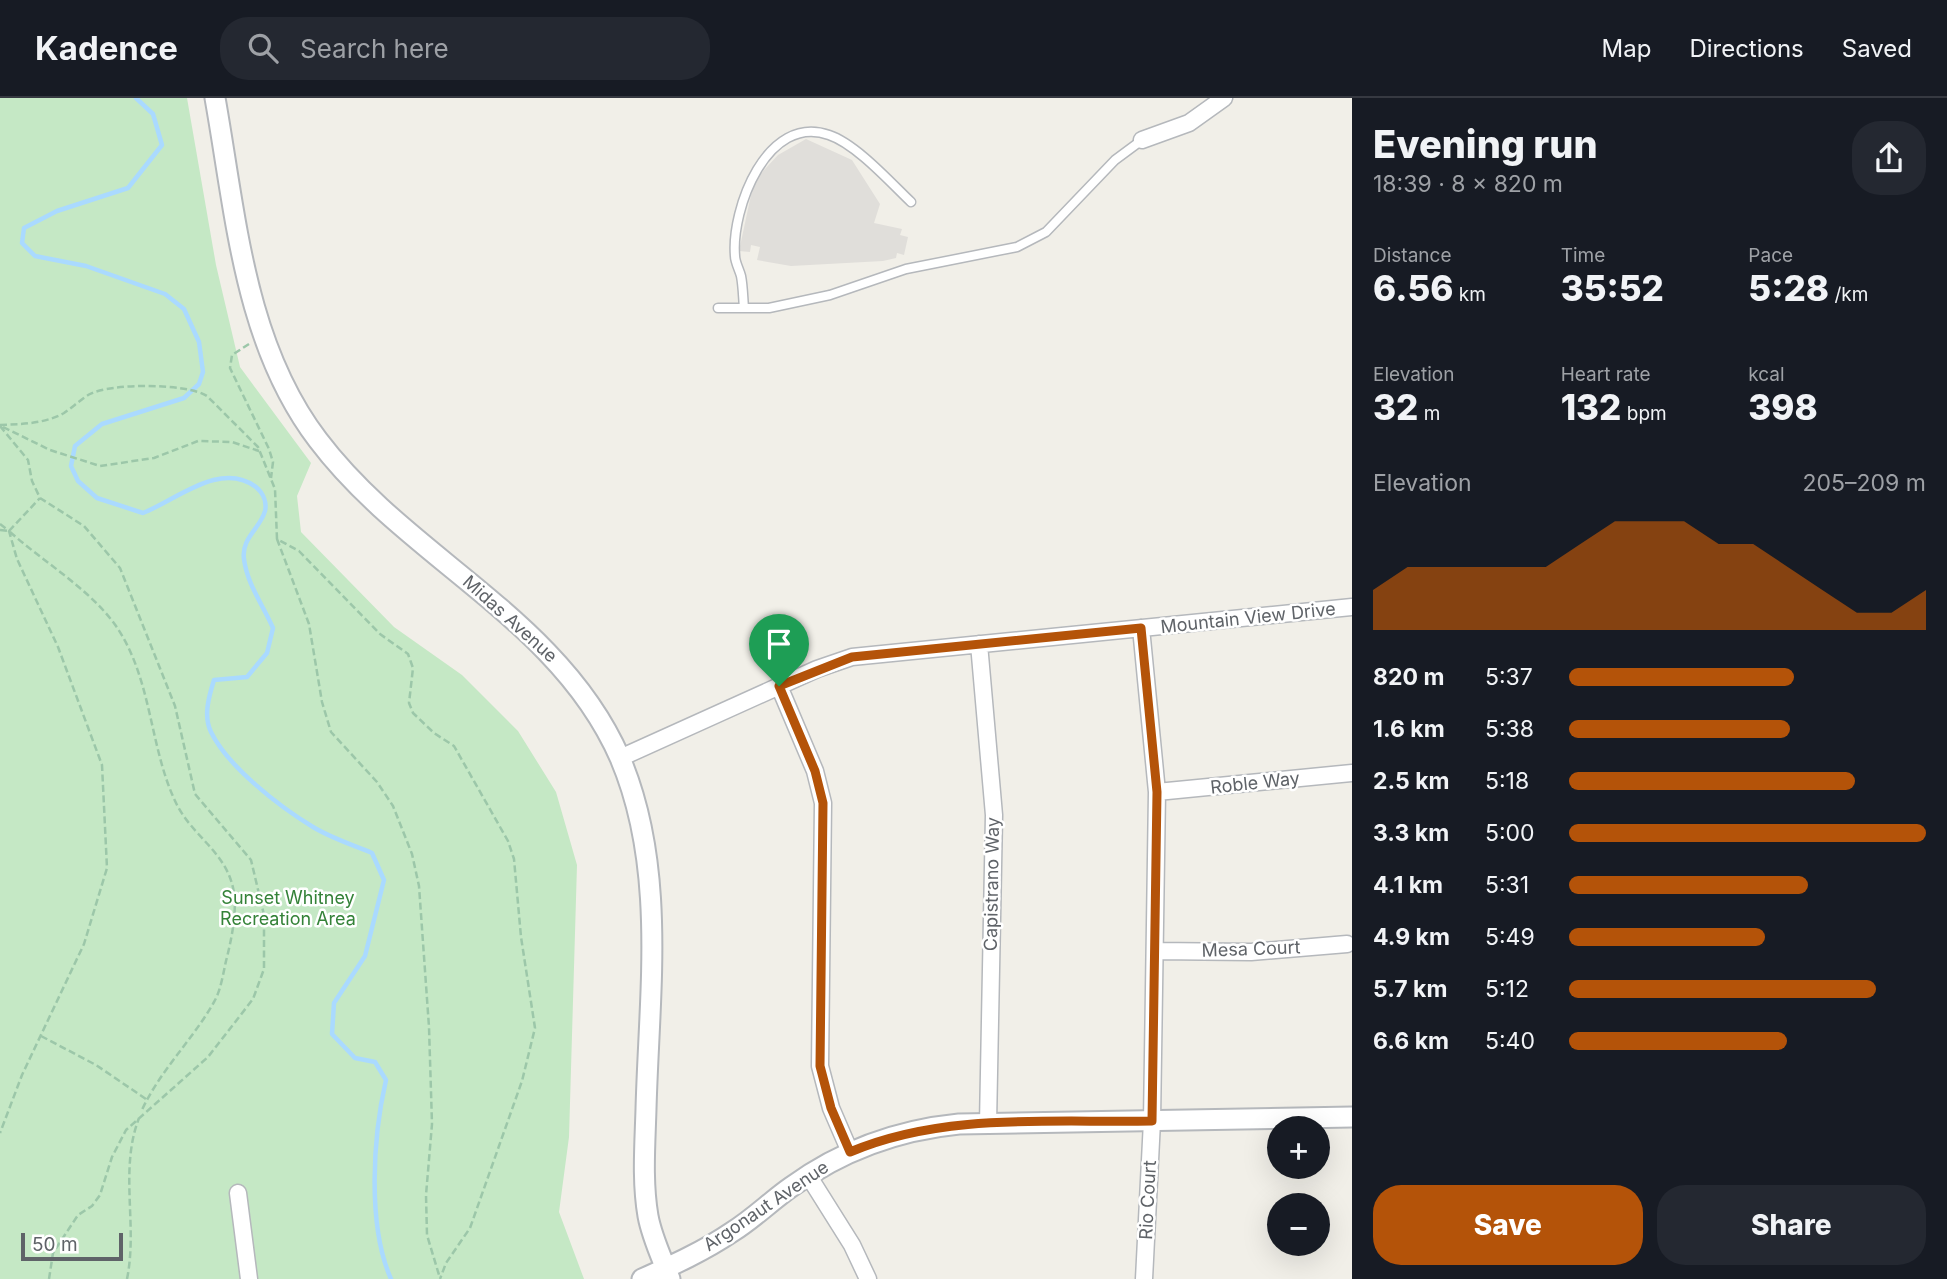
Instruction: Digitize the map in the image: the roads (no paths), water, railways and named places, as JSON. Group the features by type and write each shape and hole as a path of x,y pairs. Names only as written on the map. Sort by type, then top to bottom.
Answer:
{"street":[{"name":"Midas Avenue","path":"215,98 252,298 264,339 290,399 331,457 361,488 551,654 589,704 620,758 640,816 648,859 651,922 646,1195 651,1231 668,1273"},
{"path":"1142,140 1189,123 1224,98"},
{"name":"Mountain View Drive","path":"620,758 779,686 852,657 1352,607"},
{"name":"Rio Court","path":"1141,628 1157,792 1152,1121 1144,1279"},
{"name":"Capistrano Way","path":"979,644 994,815 988,1124"},
{"path":"779,686 815,771 823,803 820,1066 831,1108 850,1152"},
{"name":"Roble Way","path":"1157,792 1352,773"},
{"name":"Mesa Court","path":"1155,951 1251,952 1347,944"},
{"name":"Argonaut Avenue","path":"642,1279 668,1273 734,1231 808,1175 850,1152 911,1131 936,1126 988,1124 1352,1116"},
{"path":"808,1175 852,1245 868,1279"},
{"path":"238,1193 249,1279"}],"lane":[{"path":"744,308 741,278 735,256 739,218 747,188 758,166 785,141 809,133 830,135 875,169 911,202"},
{"path":"718,309 769,308 830,295 906,270 1017,247 1046,232 1115,160 1142,140"}],"waterway":[{"path":"136,98 153,114 162,145 128,188 57,211 24,228 22,243 35,256 86,266 165,294 184,309 199,342 203,372 199,384 184,398 102,424 75,446 71,466 78,481 97,498 143,513 199,485 228,478 242,480 256,487 264,498 265,511 245,545 244,559 248,577 273,628 267,653 247,677 214,680 207,719 211,732 229,759 256,785 313,827 372,853 384,880 365,956 334,1003 332,1034 355,1058 375,1062 386,1080 378,1127 375,1207 383,1257 391,1279"}],"park label":[{"name":"Sunset Whitney Recreation Area","path":"288,908"}]}
